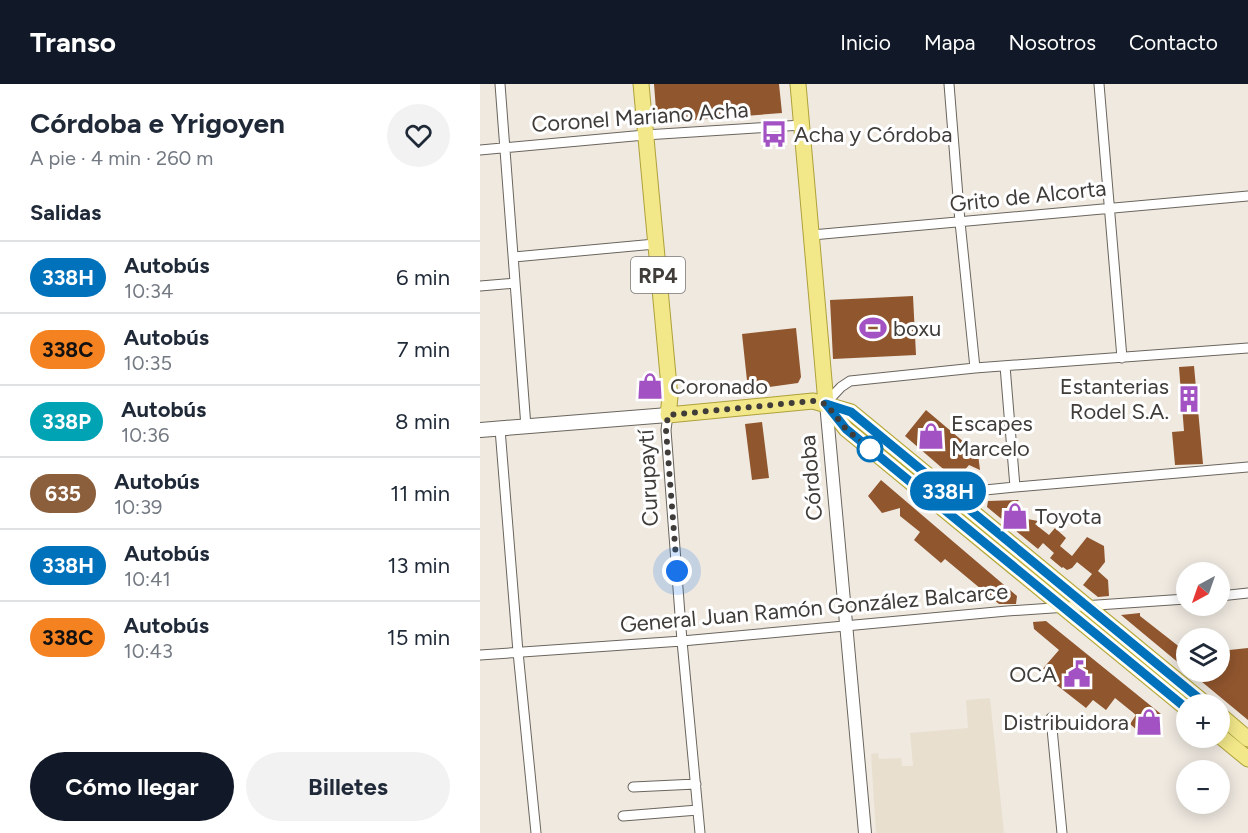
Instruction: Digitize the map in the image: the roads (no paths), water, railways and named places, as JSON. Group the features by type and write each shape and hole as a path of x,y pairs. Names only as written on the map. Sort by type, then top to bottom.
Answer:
{"main road":[{"name":"Curupaytí","path":"641,84 670,397 668,415"},
{"name":"Córdoba","path":"798,84 826,404"},
{"path":"480,430 813,401 851,412 1194,694"},
{"path":"826,404 846,429 1176,700"},
{"path":"1230,724 1248,739"},
{"path":"1230,744 1248,759"}],"street":[{"path":"500,84 526,427"},
{"path":"949,84 975,368"},
{"path":"1099,84 1122,358"},
{"name":"Coronel Mariano Acha","path":"480,150 645,135 802,125"},
{"name":"Grito de Alcorta","path":"812,235 1248,195"},
{"path":"514,257 656,244"},
{"path":"480,286 515,283"},
{"path":"826,404 841,387 850,381 975,368 1248,348"},
{"path":"1005,366 1015,487"},
{"name":"Córdoba","path":"826,404 865,833"},
{"name":"Curupaytí","path":"668,415 666,430 682,641 700,833"},
{"path":"500,429 536,833"},
{"path":"955,496 975,491 1015,487 1248,467"},
{"path":"1230,595 1248,593"},
{"name":"General Juan Ramón González Balcarce","path":"480,655 682,641 846,625 1176,600"},
{"path":"1051,718 1062,833"},
{"path":"633,787 696,784"},
{"path":"623,816 698,810"}],"place":[{"name":"Acha y Córdoba","path":"774,134"},
{"name":"boxu","path":"873,328"},
{"name":"Coronado","path":"650,386"},
{"name":"Estanterias Rodel S.A.","path":"1189,399"},
{"name":"Escapes Marcelo","path":"931,436"},
{"name":"Toyota","path":"1015,516"},
{"name":"OCA","path":"1077,674"},
{"name":"Distribuidora","path":"1149,722"}]}
